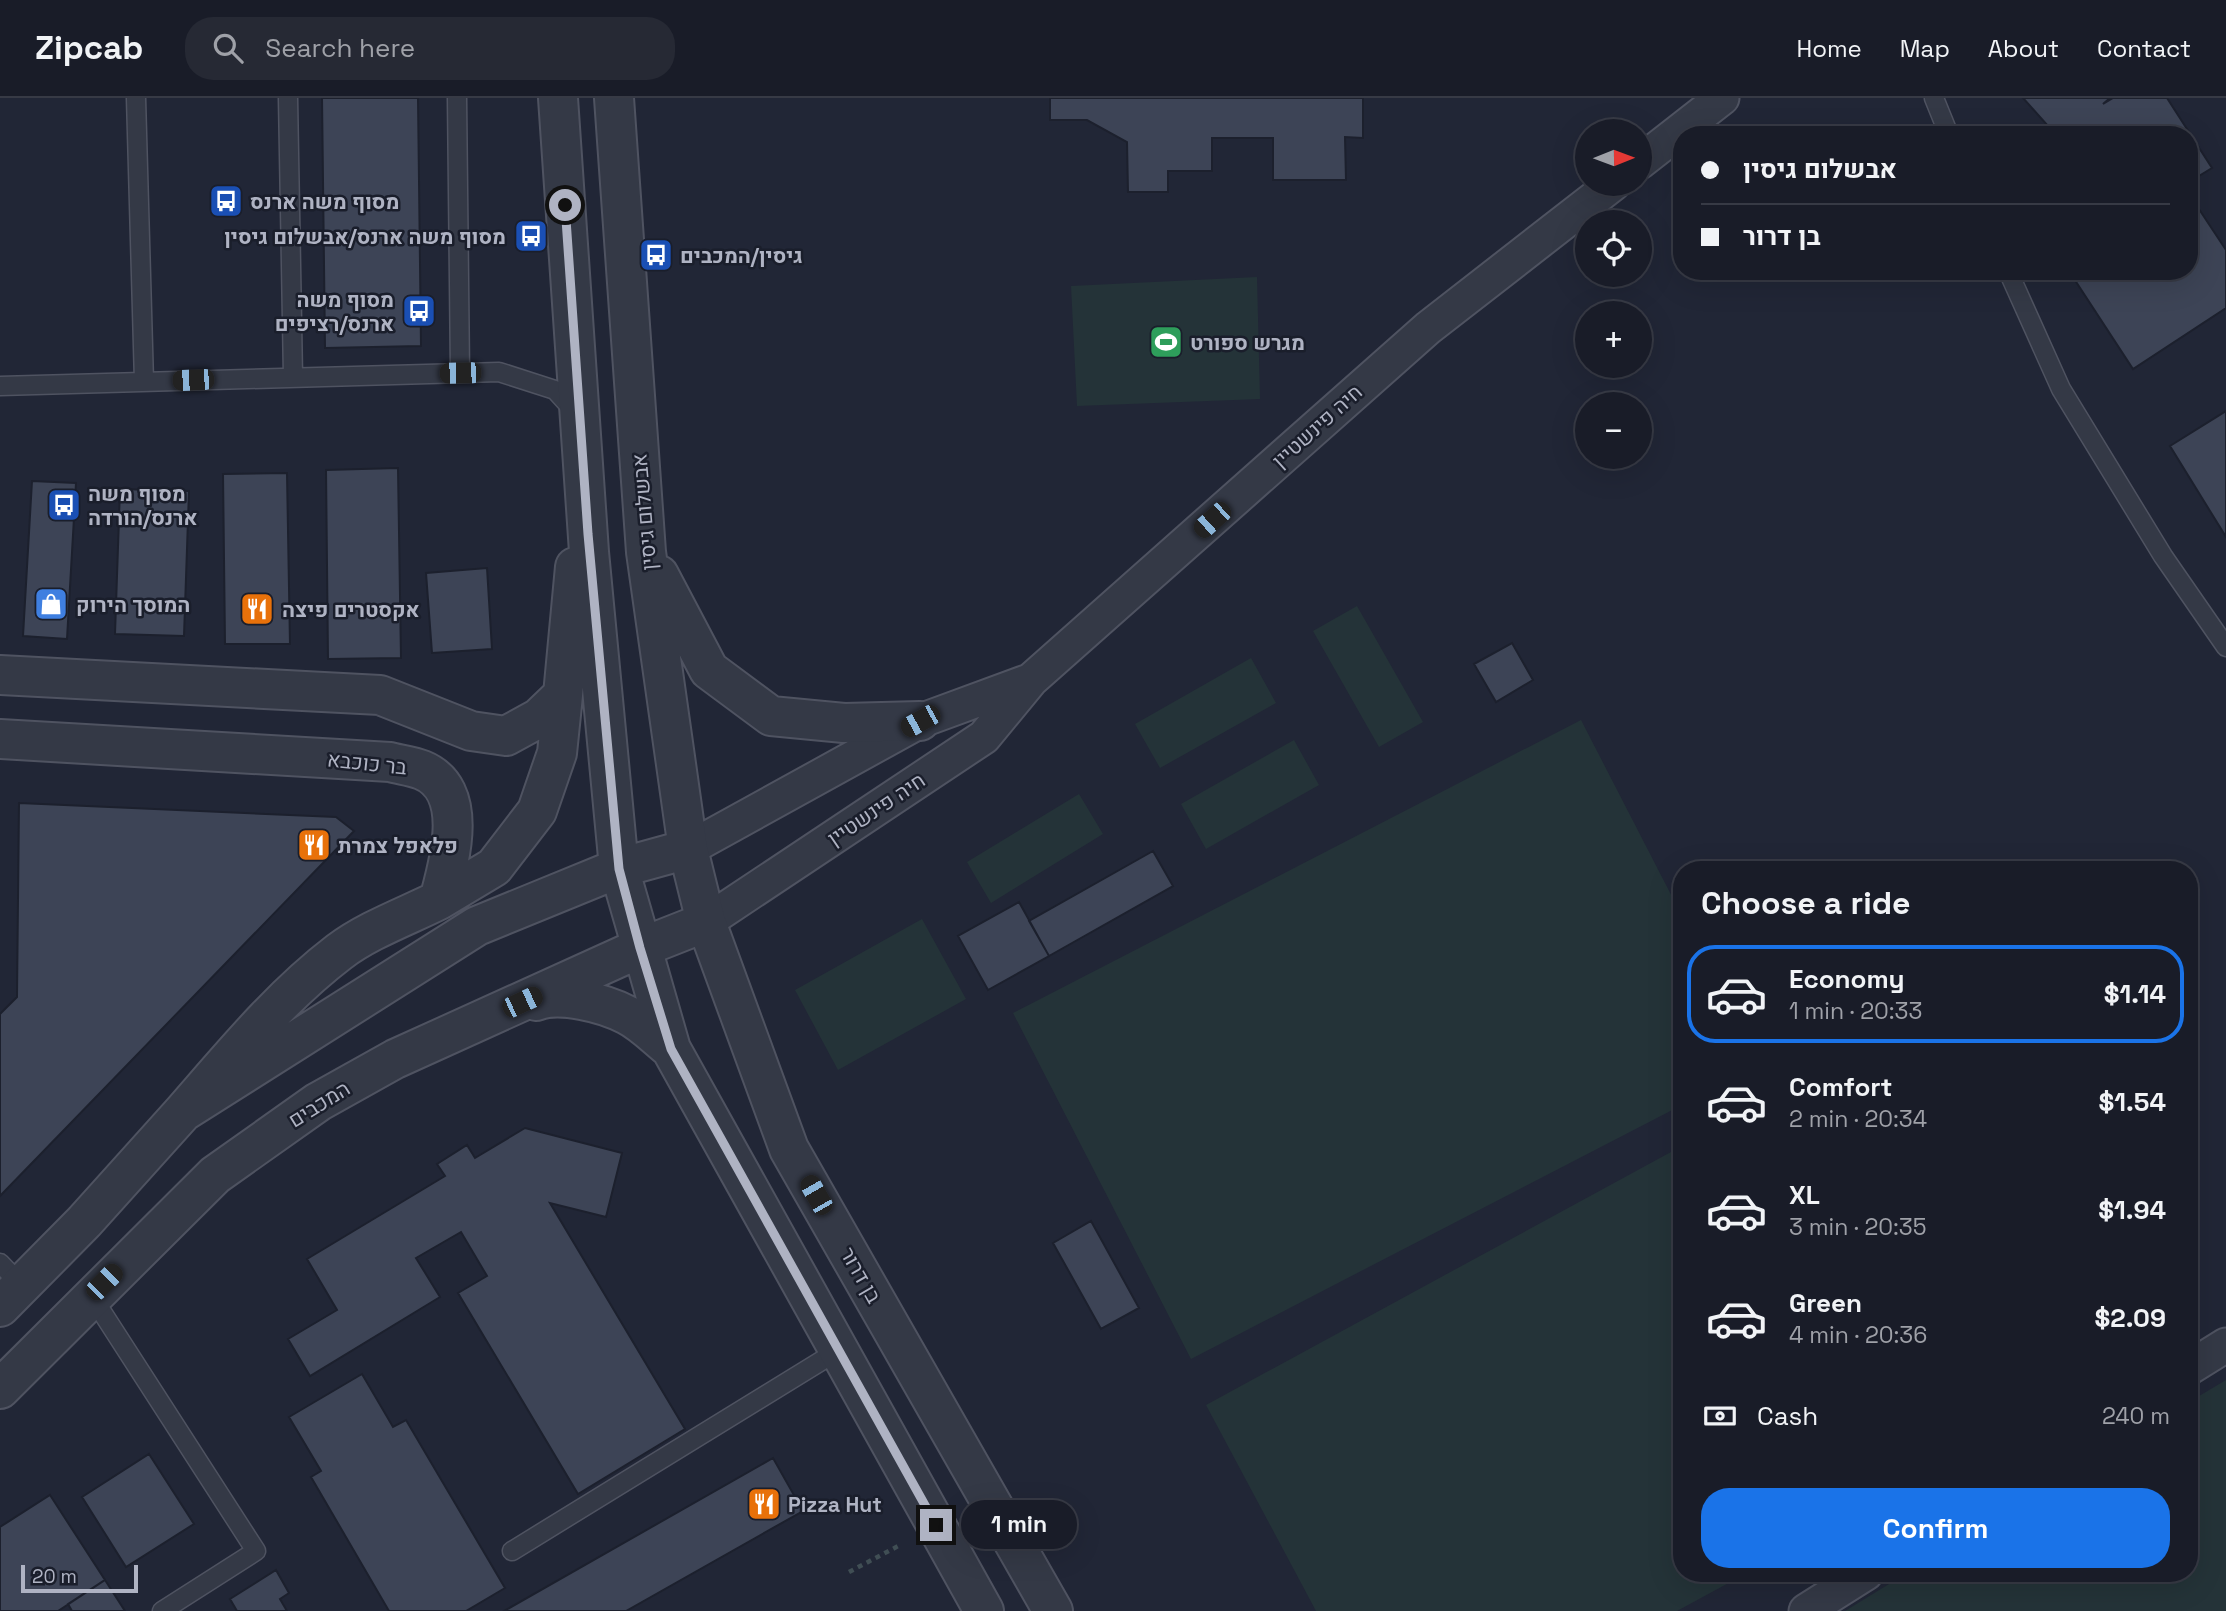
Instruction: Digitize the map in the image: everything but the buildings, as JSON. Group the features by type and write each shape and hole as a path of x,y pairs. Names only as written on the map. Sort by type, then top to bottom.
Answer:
{"street":[{"path":"558,98 585,496 619,869 640,948 671,1049 984,1611"},
{"name":"אבשלום גיסין","path":"614,98 646,552 688,849 706,922"},
{"path":"1686,126 1722,98"},
{"path":"1652,153 1673,136"},
{"name":"חיה פינשטיין","path":"706,922 984,737 1031,680 1428,328 1598,196"},
{"path":"7,1285 183,1112 247,1039 301,984 341,950 439,900 494,867 537,811 558,753 570,604 585,496"},
{"path":"646,552 709,670 771,716 844,723 920,721"},
{"path":"0,675 380,695 471,732 506,736 539,718 563,695"},
{"name":"חיה פינשטיין","path":"688,849 920,721 1031,680"},
{"name":"בר כוכבא","path":"0,739 390,762 425,771 442,787 452,810 451,855 439,900"},
{"path":"183,1112 477,926 619,869 688,849"},
{"name":"המכבים","path":"0,1389 91,1295 215,1175 318,1102 395,1059 640,948 706,922"},
{"name":"בן דרור","path":"706,922 789,1149 1053,1611"},
{"path":"474,1023 544,998 590,1003 628,1015 671,1049"},
{"path":"2198,1362 2226,1345"},
{"path":"1806,1611 1852,1582"}],"lane":[{"path":"136,98 144,382"},
{"path":"288,98 293,377"},
{"path":"457,98 460,373"},
{"path":"1934,98 1945,126"},
{"path":"2012,280 2061,389 2162,556 2226,647"},
{"path":"0,386 499,372 555,390 580,418"},
{"path":"91,1295 256,1551 162,1611"},
{"path":"512,1551 839,1350"}],"path":[{"path":"849,1572 936,1525"}],"shaded area":[{"name":"מגרש ספורט","path":"1257,277 1260,399 1077,406 1071,286"},
{"path":"1357,606 1423,722 1379,747 1313,631"},
{"path":"1251,658 1276,703 1160,768 1135,724"},
{"path":"1581,720 1673,899 1673,1110 1191,1359 1013,1013"},
{"path":"1294,740 1319,785 1206,849 1181,804"},
{"path":"1079,794 1103,834 991,903 967,862"},
{"path":"922,919 966,999 838,1070 795,990"},
{"path":"1673,1151 1673,1582 1730,1582 1677,1611 1316,1611 1206,1405"},
{"path":"2226,1380 2226,1611 1845,1611 1892,1582 2198,1582 2198,1397"}],"place":[{"name":"מסוף משה ארנס","path":"226,201"},
{"name":"מסוף משה ארנס/אבשלום גיסין","path":"531,236"},
{"name":"גיסין/המכבים","path":"656,255"},
{"name":"מסוף משה ארנס/רציפים","path":"419,311"},
{"name":"מגרש ספורט","path":"1166,342"},
{"name":"מסוף משה ארנס/הורדה","path":"64,505"},
{"name":"המוסך הירוק","path":"51,604"},
{"name":"אקסטרים פיצה","path":"257,609"},
{"name":"פלאפל צמרת","path":"314,845"},
{"name":"Pizza Hut","path":"764,1504"}],"route":[{"path":"565,205 588,534 619,869 640,948 671,1049 936,1525"}]}
